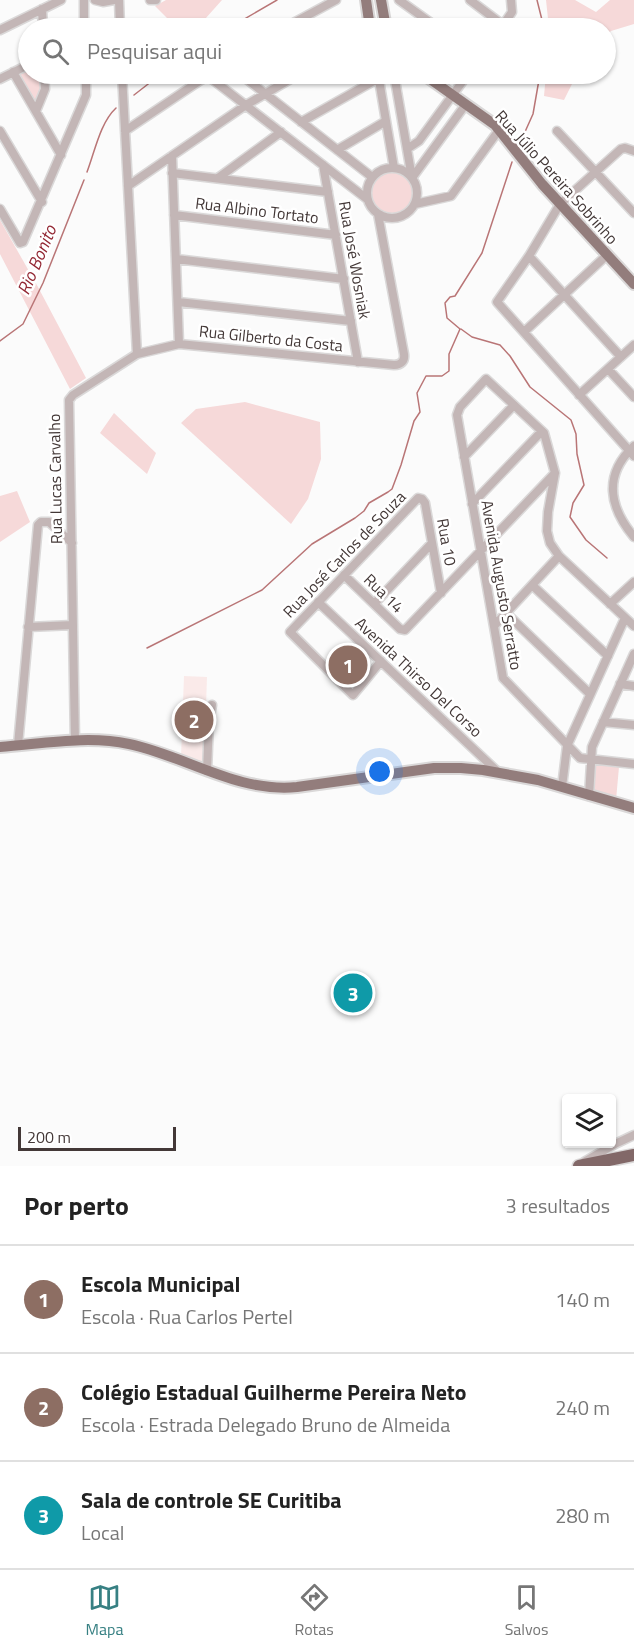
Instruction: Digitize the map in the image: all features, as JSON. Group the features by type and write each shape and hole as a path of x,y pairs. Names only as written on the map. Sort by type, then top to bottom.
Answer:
{"highway":[{"path":"579,1166 634,1155"},
{"path":"613,1166 634,1162"}],"main road":[{"path":"366,0 369,18"},
{"path":"381,0 383,18"},
{"name":"Rua Júlio Pereira Sobrinho","path":"438,84 499,130 560,204 634,284"},
{"path":"0,747 75,741 108,741 129,744 246,784 287,788 434,768 470,768 499,772 562,787 634,808"}],"street":[{"path":"21,18 44,5 61,0"},
{"path":"84,0 84,18"},
{"path":"95,0 103,2 116,0 119,18"},
{"path":"303,18 336,0"},
{"path":"399,0 424,18"},
{"path":"470,0 491,18"},
{"path":"508,18 512,12 511,0"},
{"path":"0,30 18,20"},
{"path":"0,79 18,70"},
{"path":"13,72 18,80"},
{"path":"20,84 61,155"},
{"path":"36,111 45,89 45,84"},
{"path":"0,209 20,243 26,240 86,95 86,84"},
{"path":"123,84 137,354"},
{"path":"125,131 195,84"},
{"path":"218,84 367,199 378,214 399,218 411,210 415,204 417,191 412,178 396,84"},
{"path":"253,84 372,177"},
{"path":"128,186 281,84"},
{"path":"301,122 365,84"},
{"path":"380,84 394,168"},
{"path":"407,149 419,141 460,84"},
{"path":"412,178 466,104"},
{"path":"337,150 386,121"},
{"path":"415,204 451,196 499,130"},
{"path":"0,131 42,202"},
{"path":"557,131 634,213"},
{"path":"218,178 281,132"},
{"path":"634,152 628,148 621,149 560,204 529,256 497,302 632,451 616,469 613,497 621,521 634,537"},
{"path":"172,156 179,344"},
{"name":"Rua José Wosniak","path":"323,165 358,362"},
{"path":"367,199 366,191 372,177 386,168 401,170 412,178"},
{"path":"172,173 328,192"},
{"name":"Rua Gilberto da Costa","path":"137,354 179,344 394,365 402,362 404,354 378,214"},
{"name":"Rua Albino Tortato","path":"174,215 336,235"},
{"path":"524,332 607,255"},
{"path":"529,256 621,357"},
{"path":"176,259 344,279"},
{"path":"178,302 351,321"},
{"path":"579,395 634,346"},
{"name":"Rua Lucas Carvalho","path":"75,741 69,400 73,395 137,354"},
{"path":"608,369 634,397"},
{"name":"Avenida Augusto Serratto","path":"514,405 486,379 457,412 503,678 567,746 580,758 591,760"},
{"path":"464,457 514,405 542,431 555,473 547,525 550,543 559,556 634,626"},
{"path":"472,504 542,431"},
{"path":"441,593 555,473"},
{"name":"Rua 10","path":"420,498 425,503 441,593"},
{"name":"Rua José Carlos de Souza","path":"381,661 353,695 290,632 415,500 420,498"},
{"path":"18,745 36,531 41,522 46,521 72,543"},
{"path":"374,604 432,543"},
{"path":"494,626 559,556"},
{"name":"Rua 14","path":"344,575 403,631 441,593"},
{"path":"610,604 634,582"},
{"path":"532,585 608,656"},
{"name":"Avenida Thirso Del Corso","path":"318,602 499,772"},
{"path":"506,613 590,694"},
{"path":"562,787 567,746 625,618"},
{"path":"28,627 73,625"},
{"path":"589,796 592,747 634,654"},
{"path":"620,684 634,686"},
{"path":"207,771 212,705"},
{"path":"603,722 634,725"},
{"path":"470,768 479,754"},
{"path":"591,760 634,764"},
{"path":"579,1166 634,1135"}],"shaded area":[{"path":"166,0 222,0 206,18 167,18 155,6"},
{"path":"546,0 575,0 596,12 610,0 634,0 634,24 616,29 616,18 548,18"},
{"path":"24,84 41,84 35,103"},
{"path":"545,84 572,84 564,100 544,96"},
{"path":"392,171 408,177 414,193 408,209 392,215 376,209 370,193 376,177"},
{"path":"0,220 86,378 70,389 0,254"},
{"path":"245,402 320,422 321,459 308,499 291,524 181,423 196,409"},
{"path":"114,413 156,453 147,474 100,433"},
{"path":"17,491 30,522 0,542 0,496"},
{"path":"184,676 207,677 204,764 181,757"},
{"path":"594,765 619,767 616,800 592,793"}],"waterway":[{"name":"Rio Bonito","path":"246,18 277,0"},
{"path":"537,0 542,18"},
{"name":"Rio Bonito","path":"134,95 148,84"},
{"path":"520,143 533,114 538,84"},
{"name":"Rio Bonito","path":"87,172 102,129 116,108"},
{"path":"147,648 262,590 312,544 355,518 364,511 369,503 392,489 414,421 420,412 417,393 426,376 442,376 449,371 449,354 460,329 447,318 445,303 450,297 455,296 482,253 512,162"},
{"name":"Rio Bonito","path":"0,341 23,324 43,283 84,180"},
{"path":"461,329 472,337 500,345 530,387 571,420 576,434 577,454 584,485 573,503 570,517 586,540 607,558"}],"place":[{"name":"Escola Municipal","path":"348,665"},
{"name":"Colégio Estadual Guilherme Pereira Neto","path":"194,720"},
{"name":"Sala de controle SE Curitiba","path":"353,993"}]}
